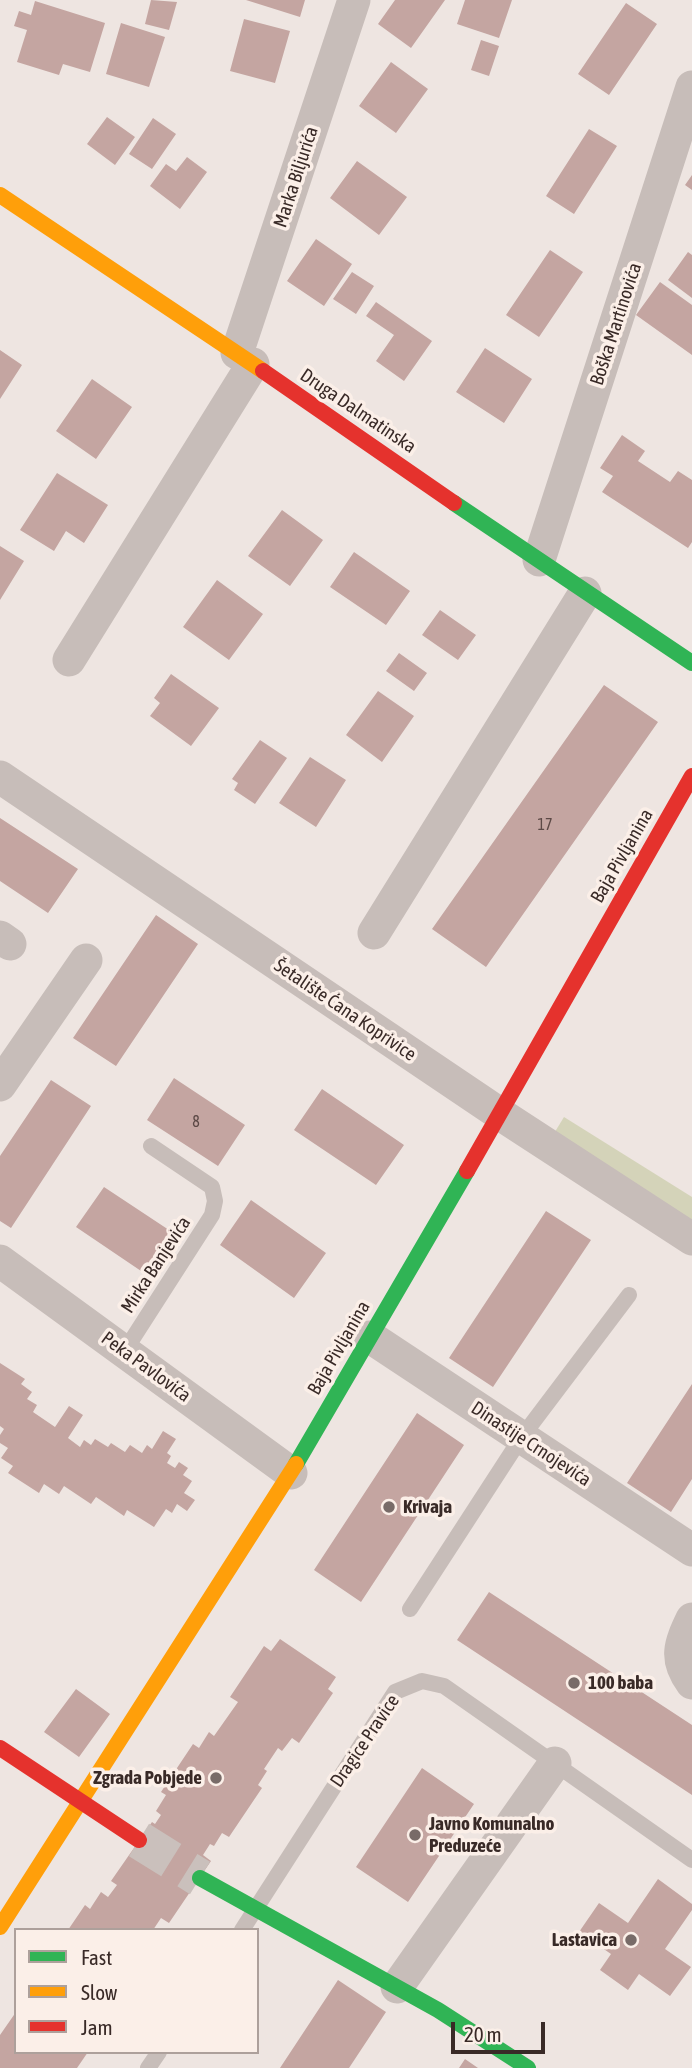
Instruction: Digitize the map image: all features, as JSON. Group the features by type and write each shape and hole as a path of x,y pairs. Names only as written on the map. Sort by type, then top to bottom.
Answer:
{"street":[{"name":"Marka Biljurića","path":"69,660 245,359 354,0"},
{"name":"Boška Martinovića","path":"539,560 692,88"},
{"name":"Druga Dalmatinska","path":"0,195 692,663"},
{"path":"373,933 585,593"},
{"name":"Baja Pivljanina","path":"0,1927 291,1473 500,1114 692,776"},
{"name":"Šetalište Ćana Koprivice","path":"0,777 500,1114 692,1239"},
{"path":"0,1085 86,960"},
{"name":"Peka Pavlovića","path":"0,1261 291,1473"},
{"name":"Dinastije Crnojevića","path":"370,1337 692,1550"},
{"path":"692,1619 681,1642 682,1670 692,1683"},
{"path":"0,1748 139,1840"},
{"path":"397,1987 555,1763"},
{"path":"200,1878 255,1911 320,1943 440,2011 528,2068"}],"lane":[{"name":"Mirka Banjevića","path":"124,1352 212,1215 215,1201 212,1188 151,1146"},
{"path":"410,1609 521,1438 629,1295"},
{"name":"Dragice Pravice","path":"243,1928 395,1692 422,1681 444,1686 692,1860"}],"green space":[{"path":"564,1117 692,1197 692,1222 553,1135"}],"building":[{"path":"151,0 177,2 169,30 145,24"},
{"path":"246,0 305,0 300,17"},
{"path":"395,0 445,0 411,48 378,24"},
{"path":"465,0 512,0 499,38 457,24"},
{"path":"35,1 105,23 90,72 63,64 59,75 17,62 27,30 14,26 19,11 31,15"},
{"path":"626,3 657,24 609,95 578,74"},
{"path":"244,19 290,31 275,83 230,71"},
{"path":"121,23 165,37 149,87 106,74"},
{"path":"481,40 499,46 489,76 471,70"},
{"path":"391,62 428,89 396,133 359,106"},
{"path":"107,117 135,137 115,165 87,144"},
{"path":"153,118 176,134 152,169 129,154"},
{"path":"589,129 617,146 574,214 546,196"},
{"path":"187,157 207,172 180,209 150,186 166,164 176,171"},
{"path":"357,161 407,197 379,235 330,198"},
{"path":"692,175 692,190 685,185"},
{"path":"316,239 352,264 324,306 287,281"},
{"path":"550,250 583,272 539,337 506,315"},
{"path":"688,252 692,255 692,298 668,280"},
{"path":"352,272 374,286 356,314 333,299"},
{"path":"660,282 692,305 692,355 636,315"},
{"path":"376,302 432,341 404,381 376,361 394,335 366,316"},
{"path":"485,348 532,379 504,423 456,392"},
{"path":"0,350 22,365 0,399"},
{"path":"92,379 132,407 96,459 56,431"},
{"path":"622,435 645,451 638,461 670,482 678,471 692,480 692,542 688,548 602,492 613,476 600,468"},
{"path":"57,473 108,505 84,543 66,531 54,551 20,530"},
{"path":"282,510 323,540 290,586 248,556"},
{"path":"0,546 24,561 0,600"},
{"path":"354,552 410,591 386,625 330,587"},
{"path":"217,580 263,614 229,660 183,627"},
{"path":"440,610 476,635 458,660 422,635"},
{"path":"399,653 427,673 414,691 386,671"},
{"path":"171,674 219,708 191,746 150,716 160,703 154,698"},
{"path":"604,685 658,722 486,967 432,929"},
{"path":"378,691 414,716 382,762 346,735"},
{"path":"260,740 287,758 255,804 234,790 238,783 232,779"},
{"path":"310,757 346,780 316,827 279,803"},
{"path":"0,818 78,869 48,913 0,881"},
{"path":"156,915 198,944 116,1066 73,1038"},
{"path":"174,1078 245,1125 218,1166 147,1120"},
{"path":"51,1080 91,1106 11,1228 0,1221 0,1156"},
{"path":"322,1089 404,1145 376,1185 294,1130"},
{"path":"104,1187 172,1232 144,1273 76,1227"},
{"path":"251,1200 326,1253 294,1298 220,1245"},
{"path":"546,1211 591,1240 493,1387 449,1358"},
{"path":"0,1363 25,1379 21,1384 32,1392 27,1399 37,1405 33,1412 55,1427 69,1406 83,1415 68,1438 80,1447 84,1440 91,1445 95,1439 108,1447 111,1443 125,1452 130,1445 142,1453 147,1445 152,1449 163,1431 176,1439 167,1453 171,1456 167,1463 175,1468 179,1462 188,1468 183,1475 192,1481 184,1493 195,1500 187,1511 177,1504 172,1513 166,1509 154,1527 127,1510 124,1516 96,1497 91,1504 64,1486 59,1494 44,1484 39,1493 8,1473 13,1466 1,1458 8,1448 0,1443 0,1435 4,1429 0,1426"},
{"path":"692,1384 692,1479 671,1512 627,1483"},
{"name":"Krivaja","path":"417,1413 464,1445 361,1602 314,1570"},
{"name":"100 baba","path":"489,1592 692,1725 692,1795 457,1640"},
{"name":"Zgrada Pobjede","path":"280,1639 336,1677 328,1689 333,1693 299,1743 292,1738 282,1751 278,1748 264,1769 267,1771 258,1785 262,1788 229,1837 222,1833 214,1846 210,1844 203,1855 211,1861 169,1923 161,1918 154,1928 69,1928 85,1905 90,1909 101,1892 108,1897 117,1885 111,1881 152,1822 155,1824 161,1815 156,1811 166,1795 161,1792 193,1744 199,1748 209,1732 214,1736 238,1702 230,1697 264,1646 271,1651"},
{"path":"76,1689 110,1714 79,1757 44,1732"},
{"name":"Javno Komunalno Preduzeće","path":"422,1768 474,1804 408,1902 356,1867"},
{"name":"Lastavica","path":"658,1879 692,1904 692,1910 665,1949 691,1967 670,1996 639,1974 628,1990 600,1970 611,1954 579,1932 599,1903 628,1923"},
{"path":"338,1980 386,2012 349,2068 280,2068"},
{"path":"14,2015 14,2054 87,2054 77,2068 0,2068 0,2035"},
{"path":"465,2059 478,2068 459,2068"}],"tunnel":[{"path":"139,1840 200,1878"}],"traffic: fast":[{"path":"454,503 692,663"},
{"path":"296,1464 467,1171"},
{"path":"200,1878 438,2010 528,2068"}],"traffic: slow":[{"path":"0,195 263,371"},
{"path":"0,1927 296,1464"}],"traffic: jam":[{"path":"263,371 454,503"},
{"path":"467,1171 692,776"},
{"path":"0,1748 139,1840"}],"place":[{"name":"Krivaja","path":"389,1507"},
{"name":"100 baba","path":"574,1683"},
{"name":"Zgrada Pobjede","path":"216,1778"},
{"name":"Javno Komunalno Preduzeće","path":"415,1835"},
{"name":"Lastavica","path":"631,1940"}]}
